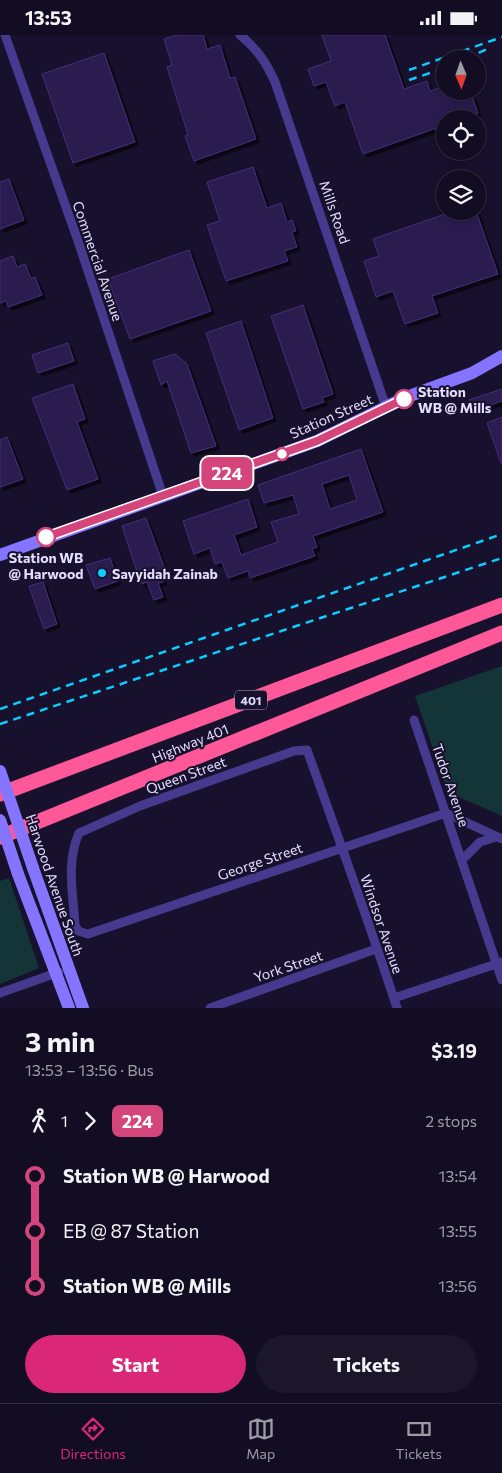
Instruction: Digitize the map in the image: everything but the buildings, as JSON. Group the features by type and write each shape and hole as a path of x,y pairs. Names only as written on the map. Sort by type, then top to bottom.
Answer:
{"highway":[{"name":"Highway 401","path":"0,794 502,605"},
{"name":"Highway 401","path":"0,837 502,633"}],"street":[{"name":"Commercial Avenue","path":"5,35 78,241 163,496"},
{"name":"Mills Road","path":"240,35 255,47 267,64 274,80 386,407"},
{"name":"Station Street","path":"0,555 317,441 386,407 472,373 502,356"},
{"name":"Tudor Avenue","path":"414,720 499,962 502,980"},
{"name":"Queen Street","path":"82,934 75,925 71,873 73,846 79,833 140,806 294,751 307,750 341,848"},
{"name":"Harwood Avenue South","path":"0,771 83,1008"},
{"path":"446,813 499,838"},
{"name":"George Street","path":"82,934 446,813"},
{"path":"0,820 54,974 68,1008"},
{"name":"Tudor Avenue","path":"463,859 480,842 499,838"},
{"name":"Windsor Avenue","path":"341,848 397,1008"},
{"name":"York Street","path":"210,1008 376,949"},
{"path":"394,998 499,962"},
{"path":"0,993 69,969"}],"green space":[{"path":"502,666 502,816 448,792 415,696"},
{"path":"9,878 39,968 0,984 0,881"}],"railway":[{"path":"409,70 502,37"},
{"path":"485,50 489,48"},
{"path":"409,80 436,71"},
{"path":"0,709 502,534"},
{"path":"0,724 502,558"}],"bus line":[{"name":"224","path":"46,537 317,441 404,399"}],"place":[{"name":"Station WB @ Mills","path":"404,399"},
{"name":"Station WB @ Harwood","path":"46,537"},
{"name":"Sayyidah Zainab","path":"102,573"}]}
